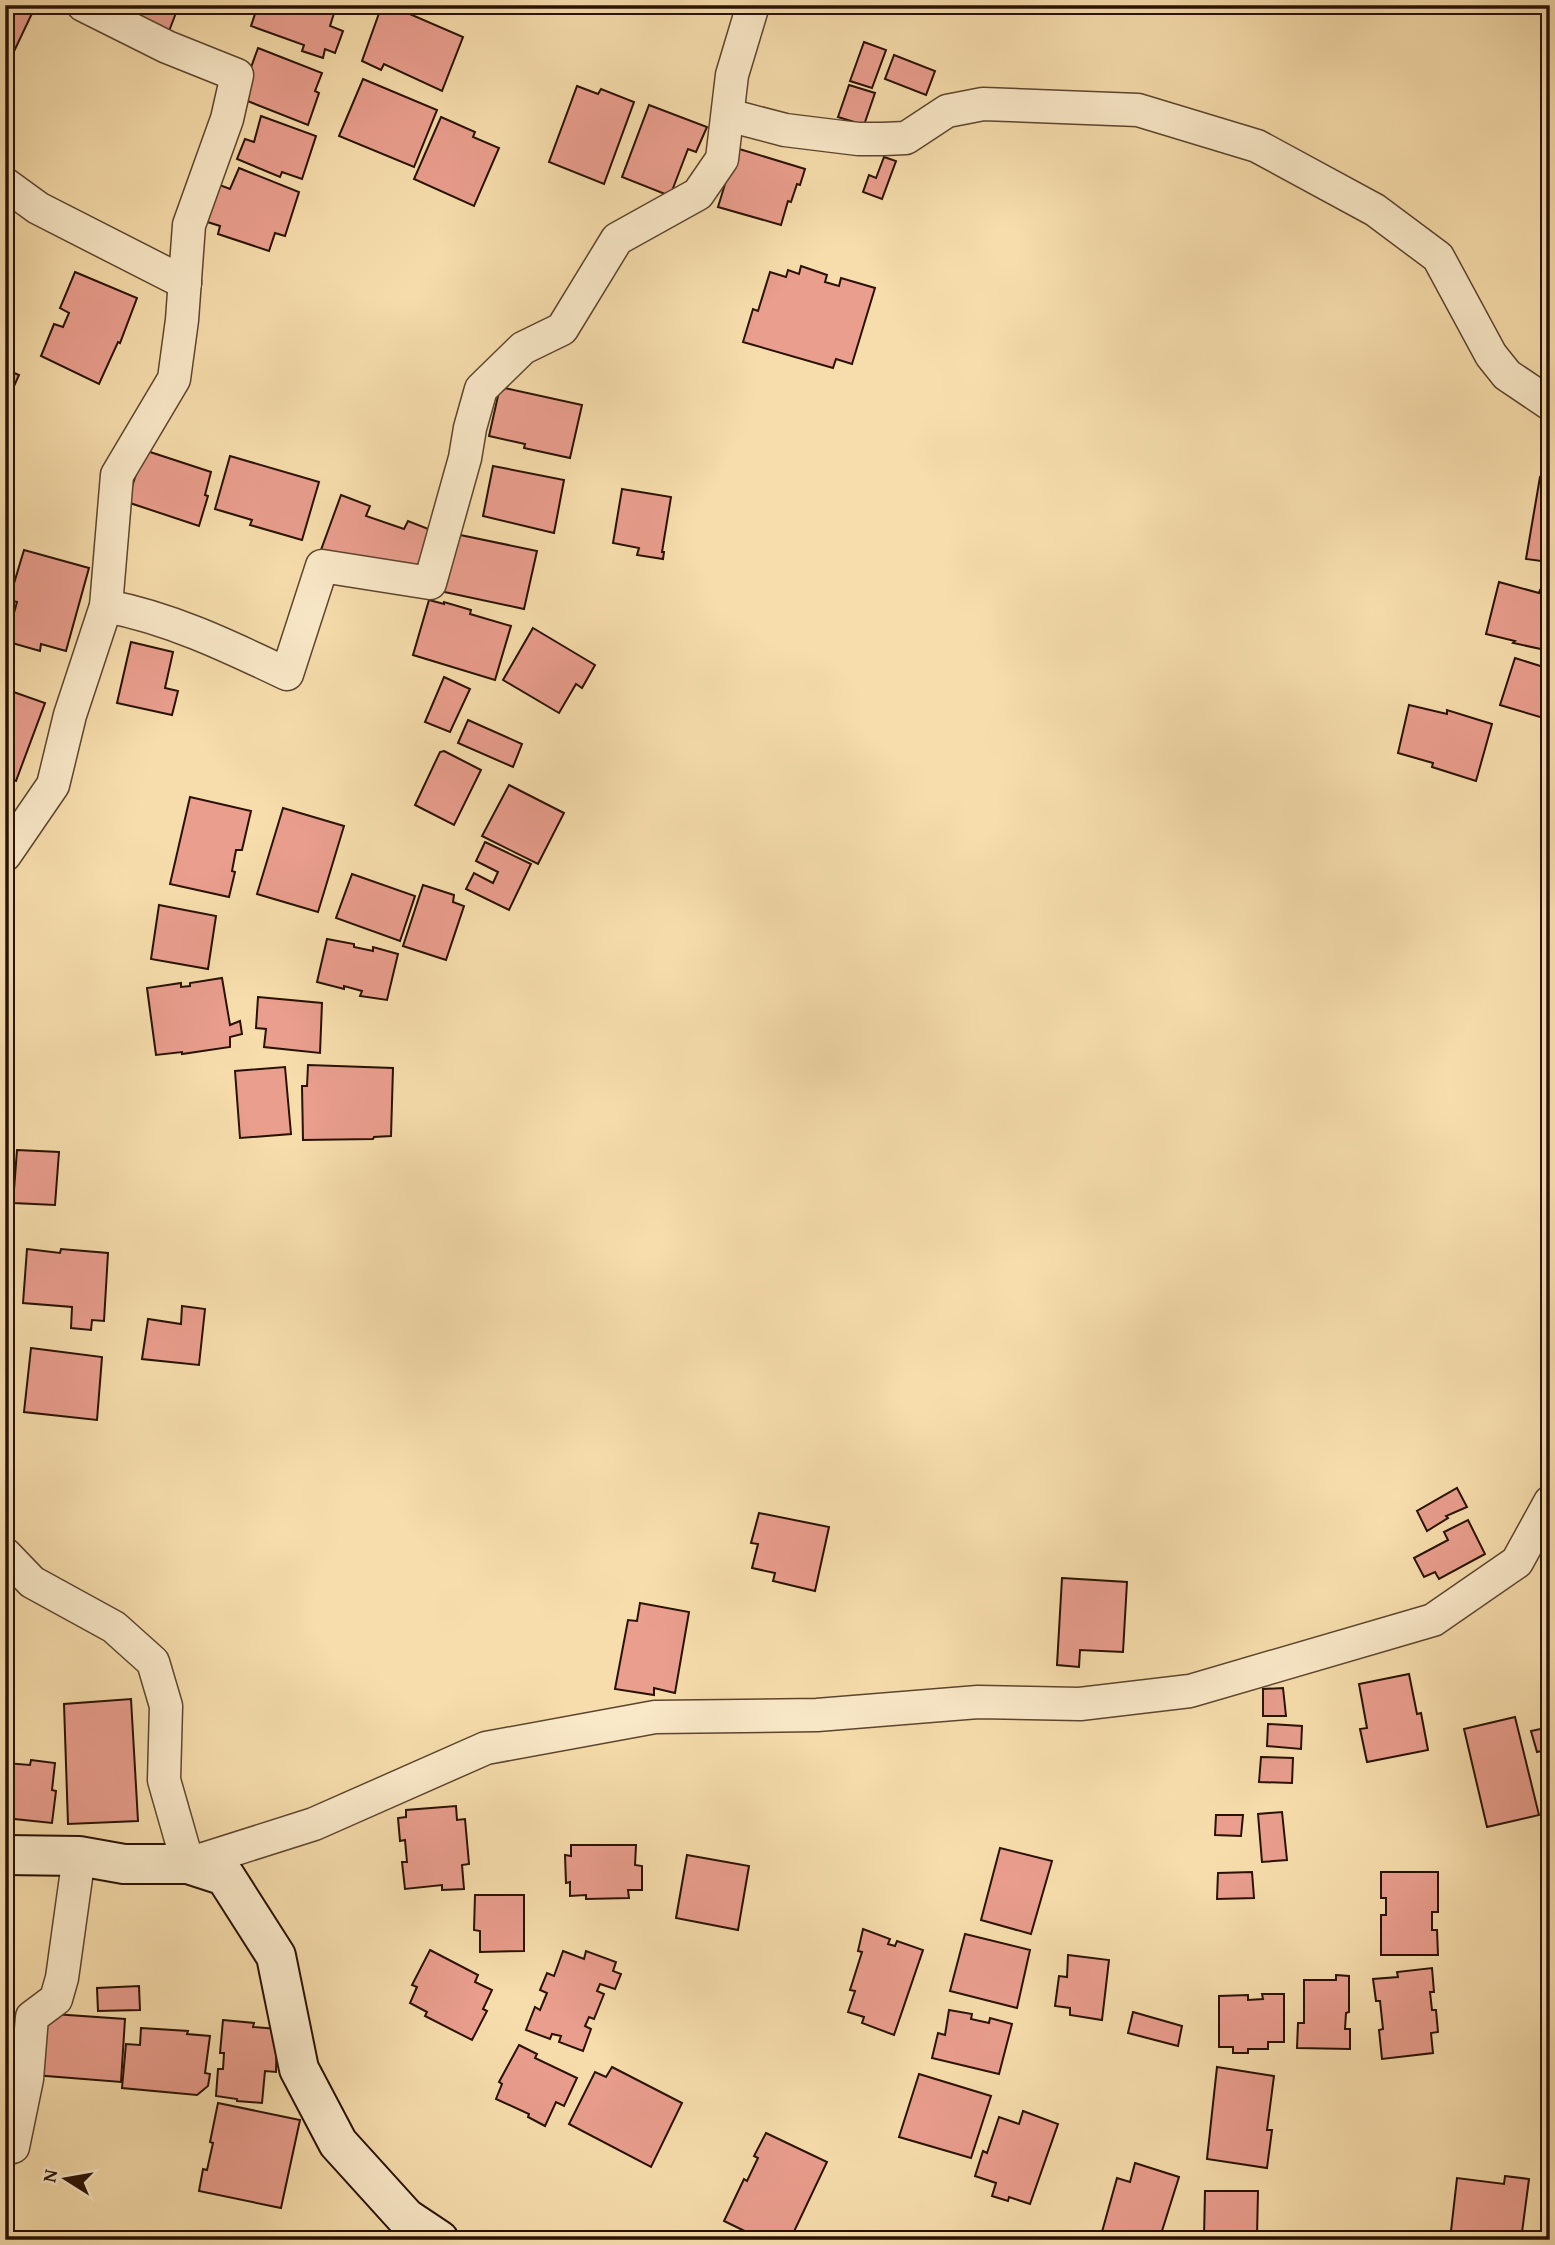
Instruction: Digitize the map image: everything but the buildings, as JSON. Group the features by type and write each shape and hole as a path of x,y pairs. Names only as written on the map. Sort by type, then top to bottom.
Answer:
{"street":[{"path":"5,855 15,822 53,785 70,715 106,606 117,475 174,379 189,225 227,119 237,75 167,47 83,5"},
{"path":"106,606 129,610 194,630 287,674 322,566 430,583 481,389 523,348 562,329 617,239 698,194 722,159 732,75 753,5"},
{"path":"728,115 785,130 858,139 906,138 947,111 982,104 1138,110 1257,146 1375,210 1438,257 1499,365 1507,375 1550,404"},
{"path":"5,184 38,208 185,283"},
{"path":"5,1855 79,1856 124,1864 188,1864 314,1824 486,1748 654,1717 817,1715 978,1702 1080,1704 1190,1691 1433,1620 1517,1562 1550,1502"},
{"path":"5,1555 32,1582 114,1627 153,1662 166,1706 164,1780 188,1864"},
{"path":"13,2147 27,2078 32,2017 56,1999 62,1978 79,1856"},
{"path":"188,1864 225,1876 276,1956 299,2068 338,2143 406,2218 439,2240"}]}
